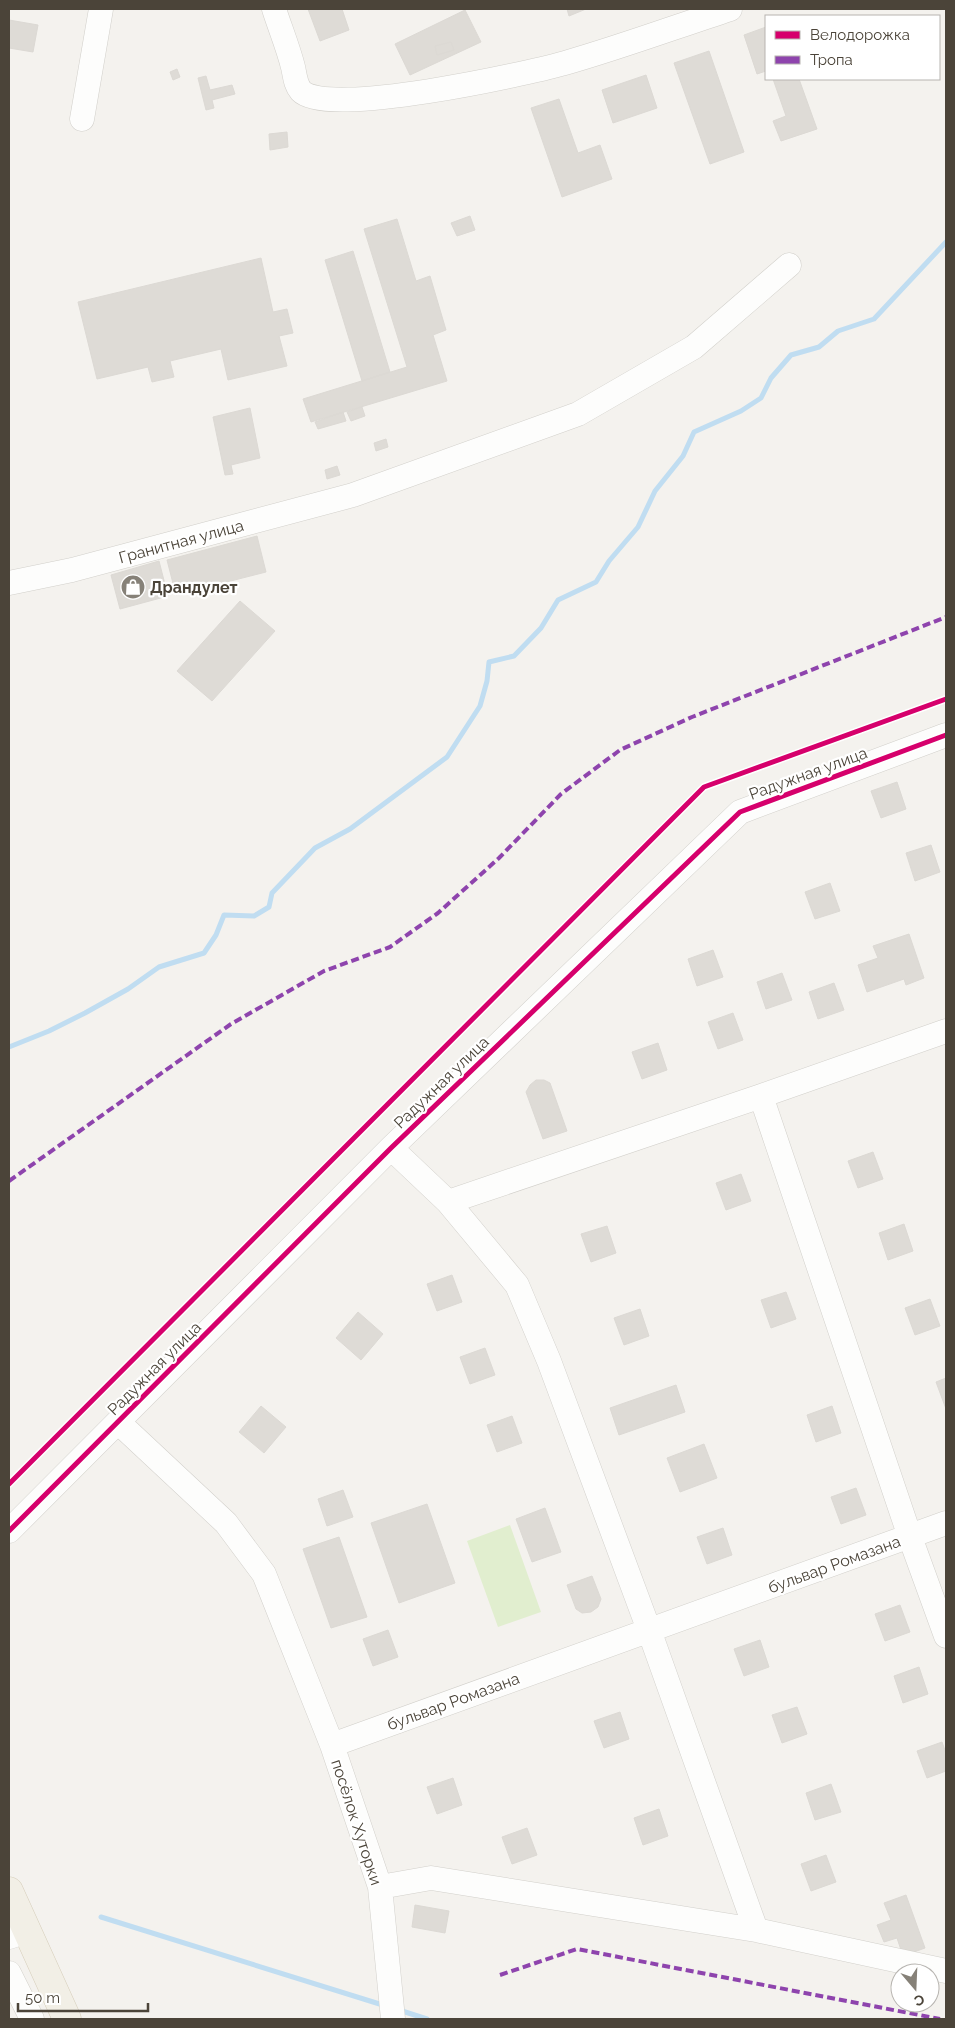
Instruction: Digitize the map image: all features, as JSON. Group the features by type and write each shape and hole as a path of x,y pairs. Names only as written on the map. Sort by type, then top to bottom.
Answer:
{"main road":[{"path":"9,1891 18,1934 67,2019"}],"street":[{"path":"82,120 101,9"},
{"path":"274,9 293,67 295,80 302,91 311,98 324,100 362,99 441,90 564,63 730,9"},
{"name":"Гранитная улица","path":"9,584 72,570 353,495 578,414 694,347 789,265"},
{"name":"Радужная улица","path":"9,1530 391,1148 740,812 946,735"},
{"path":"448,1202 946,1031"},
{"path":"761,1096 910,1537 946,1636"},
{"path":"391,1148 448,1202 517,1285 549,1361 649,1630 756,1930"},
{"path":"118,1422 226,1523 264,1574 332,1745"},
{"name":"бульвар Ромазана","path":"332,1745 946,1523"},
{"name":"посёлок Хуторки","path":"332,1745 380,1887 393,2019"},
{"path":"380,1887 431,1878 756,1930 946,1971"},
{"path":"9,1974 32,2019"}],"green space":[{"path":"510,1525 541,1612 498,1627 467,1541"}],"building":[{"path":"308,9 342,9 349,30 320,41"},
{"path":"567,9 586,9 569,16"},
{"path":"465,10 481,42 410,75 395,44"},
{"path":"9,20 38,25 33,52 9,48"},
{"path":"765,27 765,71 757,74 744,35"},
{"path":"451,42 454,50 437,55 435,46"},
{"path":"709,51 744,152 710,164 674,63"},
{"path":"177,69 180,77 173,80 170,72"},
{"path":"646,75 657,108 613,123 602,90"},
{"path":"206,76 210,90 232,85 235,94 212,100 214,108 206,110 198,78"},
{"path":"773,80 799,80 817,129 781,141 773,121 786,116"},
{"path":"559,99 578,153 600,145 612,179 562,197 531,108"},
{"path":"287,132 288,147 270,150 269,134"},
{"path":"470,216 475,230 457,236 451,223"},
{"path":"397,219 416,281 430,276 446,330 433,335 447,381 311,422 303,399 407,367 364,229"},
{"path":"353,251 390,372 362,381 325,260"},
{"path":"261,258 273,312 287,309 293,333 279,336 287,366 228,380 221,349 170,361 174,377 152,382 148,367 97,379 78,302"},
{"path":"362,407 365,416 351,421 347,412"},
{"path":"250,408 260,458 231,465 233,474 225,475 213,417"},
{"path":"343,412 346,421 318,429 315,422"},
{"path":"386,439 388,447 376,451 374,443"},
{"path":"337,466 340,475 327,479 325,470"},
{"path":"257,536 266,572 176,595 167,560"},
{"path":"159,561 168,596 120,609 111,575"},
{"path":"240,601 275,631 212,701 177,671"},
{"path":"897,782 906,809 881,818 871,791"},
{"path":"931,845 940,872 915,881 906,853"},
{"path":"830,883 840,911 815,919 805,892"},
{"path":"909,934 924,978 906,985 904,979 867,992 858,965 878,958 873,946"},
{"path":"713,950 723,977 697,986 688,959"},
{"path":"782,973 792,1000 766,1009 757,982"},
{"path":"834,983 844,1010 818,1019 809,992"},
{"path":"733,1013 743,1040 718,1049 708,1022"},
{"path":"658,1043 667,1070 642,1079 632,1052"},
{"path":"536,1080 544,1080 550,1083 567,1131 543,1139 526,1092"},
{"path":"873,1152 883,1179 858,1188 848,1161"},
{"path":"741,1174 751,1201 726,1210 716,1183"},
{"path":"904,1224 913,1251 888,1260 879,1233"},
{"path":"607,1226 616,1253 591,1262 581,1234"},
{"path":"452,1275 462,1302 437,1311 427,1284"},
{"path":"786,1292 796,1319 771,1328 761,1300"},
{"path":"930,1299 940,1326 915,1335 905,1308"},
{"path":"640,1309 649,1336 624,1345 614,1318"},
{"path":"358,1312 383,1334 361,1360 336,1338"},
{"path":"485,1348 495,1375 470,1384 460,1357"},
{"path":"946,1378 946,1409 936,1382"},
{"path":"676,1385 685,1412 619,1435 610,1408"},
{"path":"261,1406 286,1427 264,1453 239,1432"},
{"path":"832,1406 841,1433 816,1442 807,1415"},
{"path":"512,1416 522,1443 497,1452 487,1425"},
{"path":"704,1444 717,1478 680,1492 667,1458"},
{"path":"856,1488 866,1515 841,1524 831,1497"},
{"path":"343,1490 353,1517 327,1526 318,1499"},
{"path":"427,1504 455,1583 399,1603 371,1523"},
{"path":"545,1508 561,1552 532,1562 516,1519"},
{"path":"723,1528 732,1555 707,1564 697,1537"},
{"path":"339,1537 367,1617 331,1628 303,1549"},
{"path":"592,1576 601,1599 598,1607 591,1612 582,1613 576,1609 567,1585"},
{"path":"900,1605 910,1632 885,1641 875,1614"},
{"path":"388,1630 398,1657 373,1666 363,1639"},
{"path":"760,1640 769,1667 744,1676 734,1649"},
{"path":"919,1667 928,1694 903,1703 894,1676"},
{"path":"797,1707 807,1734 782,1743 772,1715"},
{"path":"620,1712 629,1739 604,1748 594,1721"},
{"path":"942,1742 946,1753 946,1771 927,1778 917,1751"},
{"path":"453,1778 462,1805 437,1814 427,1787"},
{"path":"831,1784 841,1812 815,1820 806,1793"},
{"path":"659,1809 668,1836 643,1845 634,1818"},
{"path":"527,1828 537,1855 512,1864 502,1837"},
{"path":"826,1855 836,1882 811,1891 801,1864"},
{"path":"906,1895 925,1948 903,1956 897,1938 884,1942 877,1925 891,1920 884,1903"},
{"path":"415,1905 449,1911 445,1933 412,1927"}],"waterway":[{"path":"9,1047 49,1031 85,1013 128,989 159,967 204,953 216,935 224,915 254,916 269,907 272,893 315,848 350,829 447,757 480,706 487,681 489,662 514,656 541,628 558,600 596,582 609,561 638,527 655,491 683,456 694,432 741,411 761,398 771,378 791,355 819,347 838,331 874,319 946,242"},
{"path":"101,1917 386,2006"},
{"path":"399,2010 427,2019"}],"marked path":[{"path":"9,1181 231,1024 324,971 390,947 438,913 499,858 561,794 620,750 692,717 946,617"},
{"path":"500,1975 577,1949 940,2019"}],"cycle path":[{"path":"9,1484 704,787 946,699"},
{"path":"9,1531 391,1148 740,812 946,735"}],"place":[{"name":"Драндулет","path":"133,587"}]}
